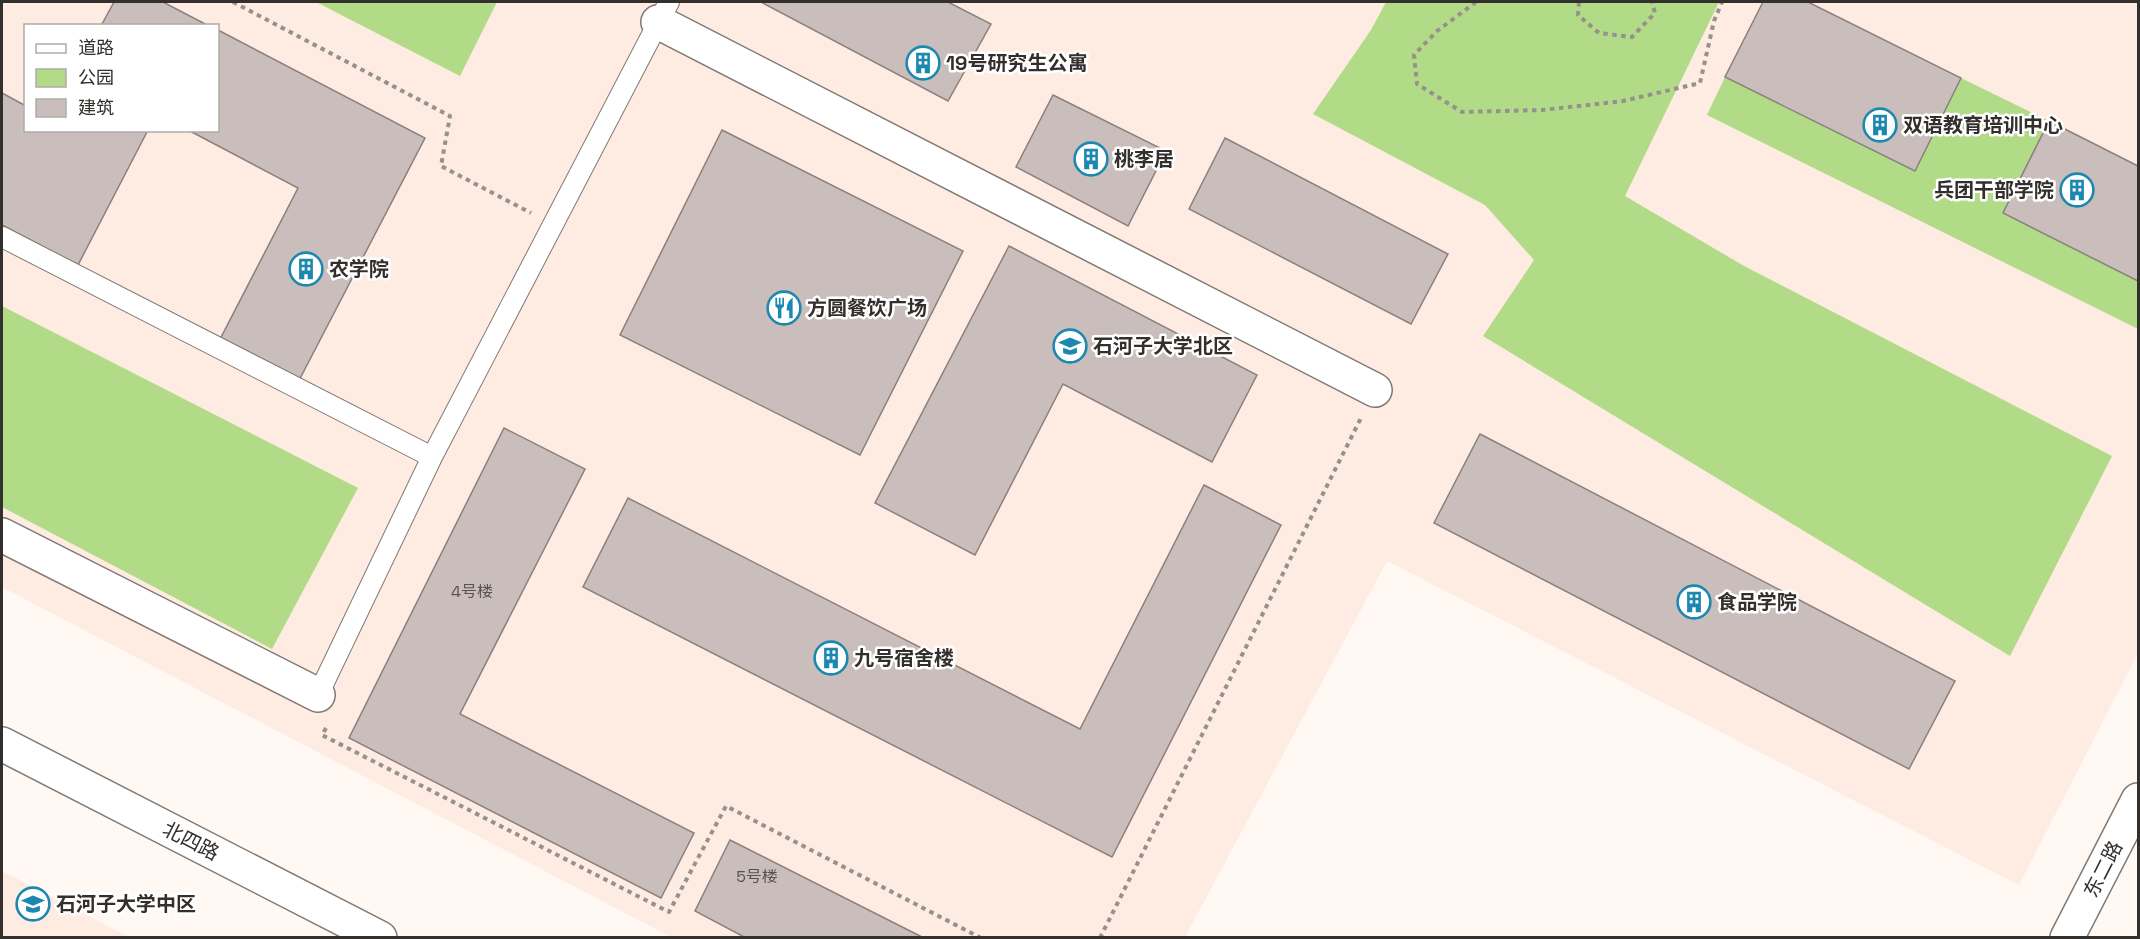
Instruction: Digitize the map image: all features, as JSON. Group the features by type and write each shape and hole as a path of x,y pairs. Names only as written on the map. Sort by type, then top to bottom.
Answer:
{"street":[{"path":"663,12 1375,390"},
{"path":"2,536 318,695"},
{"name":"北四路","path":"2,744 380,938"},
{"name":"东二路","path":"2067,938 2139,800"}],"lane":[{"path":"318,695 432,457 663,12"},
{"path":"2,237 432,457"}],"path":[{"path":"232,2 450,116 441,166 553,224"},
{"path":"1476,2 1437,31 1414,55 1417,84 1462,112 1542,110 1623,101 1700,83 1714,21 1722,2"},
{"path":"1579,2 1578,15 1599,33 1632,37 1655,13 1652,2"},
{"path":"1100,938 1375,390"},
{"path":"318,695 337,706 322,735 669,912 726,806 981,938"}],"shaded area":[{"name":"石河子大学北区","path":"2,2 2138,2 2138,653 2019,885 1387,561 1185,937 671,937 2,587"},
{"name":"石河子大学中区","path":"2,871 129,937 2,937"}],"green space":[{"path":"316,2 497,2 460,76"},
{"path":"1386,2 1719,2 1625,196 1744,266 2112,456 2010,656 1483,336 1534,260 1485,205 1313,114 1371,30"},
{"path":"1725,77 1915,171 1961,78 2049,121 2004,213 2138,281 2138,329 1707,115"},
{"path":"2,306 358,488 272,649 2,507"}],"building":[{"path":"114,2 163,2 205,24 102,24"},
{"name":"19号研究生公寓","path":"761,2 948,2 991,24 948,101"},
{"name":"双语教育培训中心","path":"1763,2 1808,2 1961,78 1915,171 1725,77"},
{"name":"农学院","path":"219,31 425,138 293,392 214,351 298,188 192,132 219,132"},
{"path":"2,93 24,105 24,132 147,132 78,265 2,225"},
{"name":"桃李居","path":"1053,95 1166,151 1128,226 1016,167"},
{"name":"兵团干部学院","path":"2049,121 2138,166 2138,281 2003,213"},
{"name":"方圆餐饮广场","path":"722,130 963,251 860,455 620,335"},
{"path":"1225,138 1448,254 1411,324 1189,209"},
{"path":"1009,246 1257,375 1212,462 1063,384 975,555 875,503"},
{"path":"504,428 585,469 460,714 694,833 661,898 349,738"},
{"name":"食品学院","path":"1480,434 1955,681 1909,769 1434,523"},
{"name":"九号宿舍楼","path":"1204,485 1281,525 1112,857 583,587 628,498 1080,729"},
{"path":"730,840 924,938 746,938 695,911"}],"place":[{"name":"19号研究生公寓","path":"923,63"},
{"name":"双语教育培训中心","path":"1880,125"},
{"name":"桃李居","path":"1091,159"},
{"name":"兵团干部学院","path":"2077,190"},
{"name":"农学院","path":"306,269"},
{"name":"方圆餐饮广场","path":"784,308"},
{"name":"石河子大学北区","path":"1070,346"},
{"name":"食品学院","path":"1694,602"},
{"name":"九号宿舍楼","path":"831,658"},
{"name":"石河子大学中区","path":"33,904"}]}
